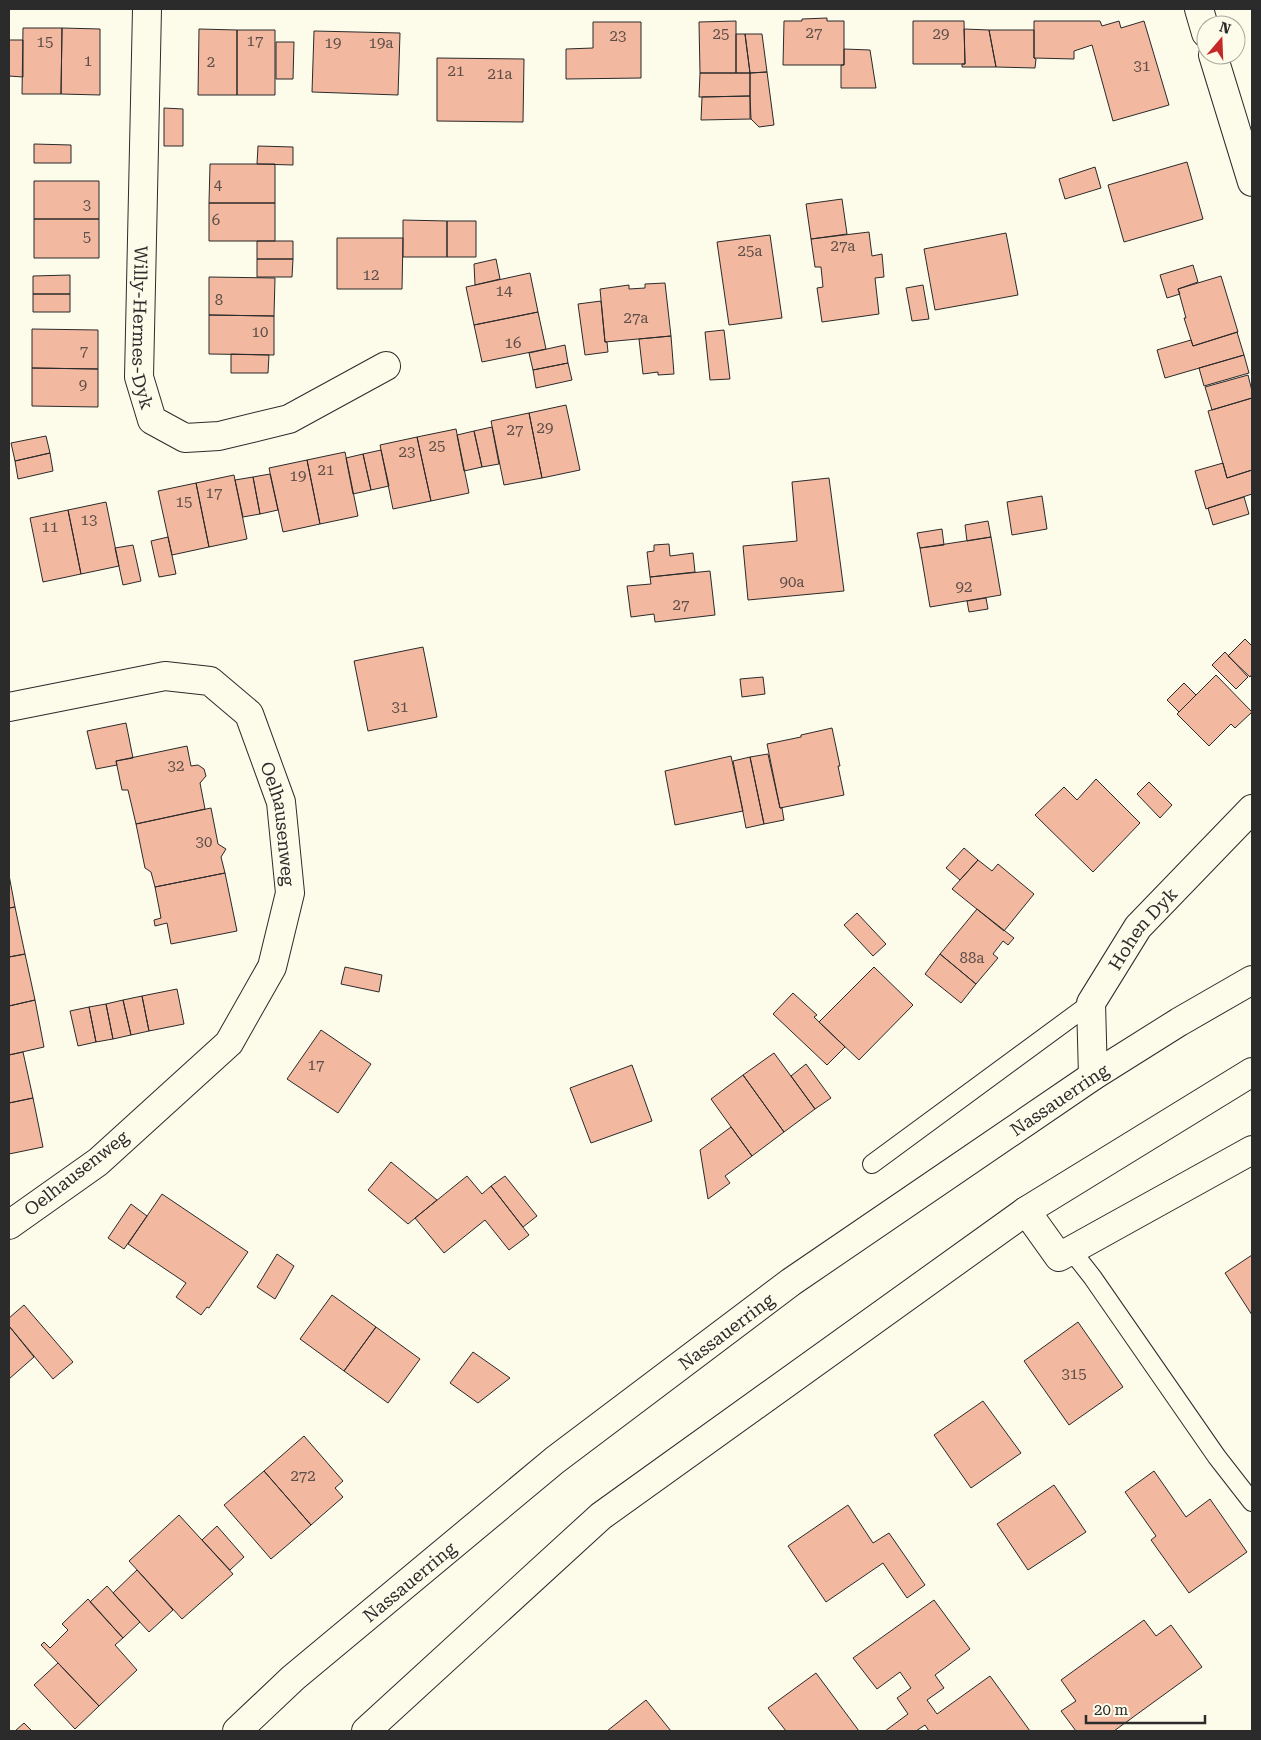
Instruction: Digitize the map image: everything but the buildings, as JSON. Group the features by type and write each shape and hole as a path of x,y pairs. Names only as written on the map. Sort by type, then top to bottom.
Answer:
{"main road":[{"name":"Willy-Hermes-Dyk","path":"147,9 139,377 152,420 185,438 218,436 289,419 386,366"},
{"path":"1216,65 1252,182"},
{"name":"Oelhausenweg","path":"9,708 165,676 210,681 249,714 281,802 290,893 272,967 229,1043 98,1162 9,1225"},
{"name":"Hohen Dyk","path":"1091,1003 1138,926 1252,810"},
{"name":"Nassauerring","path":"237,1731 293,1678 555,1460 791,1282 1093,1076 1179,1022 1252,980"},
{"path":"1091,1003 1093,1076"},
{"path":"366,1731 601,1516 1026,1211 1252,1072"},
{"path":"1026,1211 1065,1254 1252,1150"}],"lane":[{"path":"872,1164 1091,1003"},
{"path":"1065,1254 1093,1278 1217,1457 1252,1502"}]}
